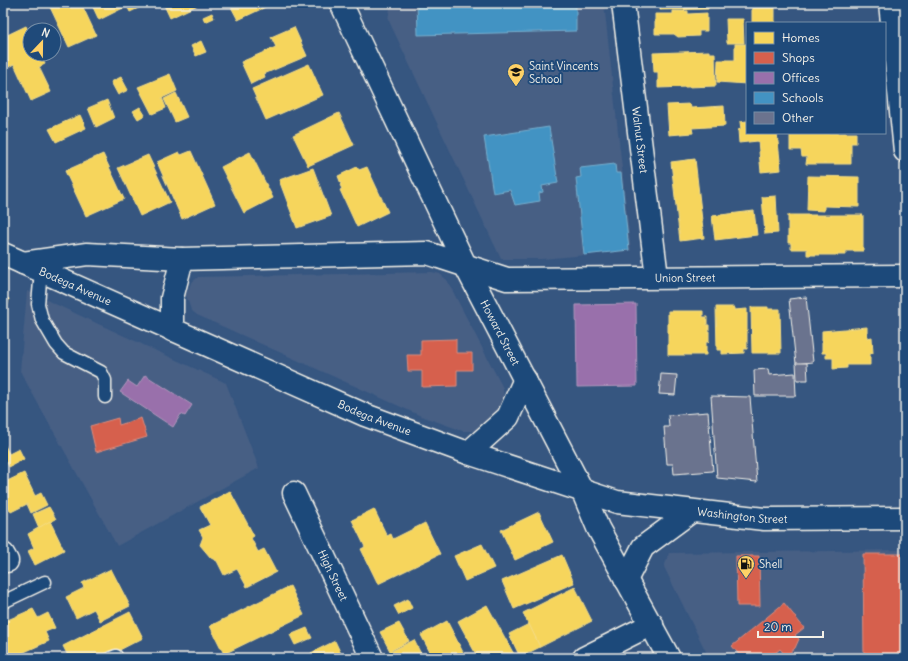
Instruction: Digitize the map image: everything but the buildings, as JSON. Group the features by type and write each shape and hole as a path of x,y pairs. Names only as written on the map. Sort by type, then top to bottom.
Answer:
{"street":[{"name":"Howard Street","path":"340,3 466,267 582,490 598,528 652,624 669,658"},
{"name":"Walnut Street","path":"623,3 657,277"},
{"path":"890,3 905,151"},
{"name":"Bodega Avenue","path":"22,263 88,254 182,259 427,253 466,267"},
{"path":"172,330 172,298 182,259"},
{"name":"Bodega Avenue","path":"22,263 365,415 468,453 582,490"},
{"name":"Union Street","path":"466,267 507,279 905,276"},
{"path":"468,453 508,416 525,379"},
{"name":"Washington Street","path":"582,490 617,502 764,519 905,518"},
{"name":"High Street","path":"294,493 372,658"},
{"path":"626,580 643,547 692,511"},
{"path":"584,658 652,624"}],"lane":[{"path":"22,263 38,304 42,320 56,344 64,353 101,372 105,380 105,396"},
{"path":"3,602 45,582"}],"shaded area":[{"name":"Saint Vincents School","path":"391,3 604,3 631,251 542,259 501,259 388,19"},
{"path":"432,272 440,274 447,280 503,388 504,402 498,413 484,427 474,431 463,431 421,416 197,315 191,310 186,295 191,283 198,277"},
{"path":"27,291 226,383 259,468 117,546 20,371"},
{"path":"905,550 905,658 709,658 664,567 669,553"}],"place":[{"name":"Saint Vincents School","path":"516,87"},
{"name":"Shell","path":"746,579"}]}
